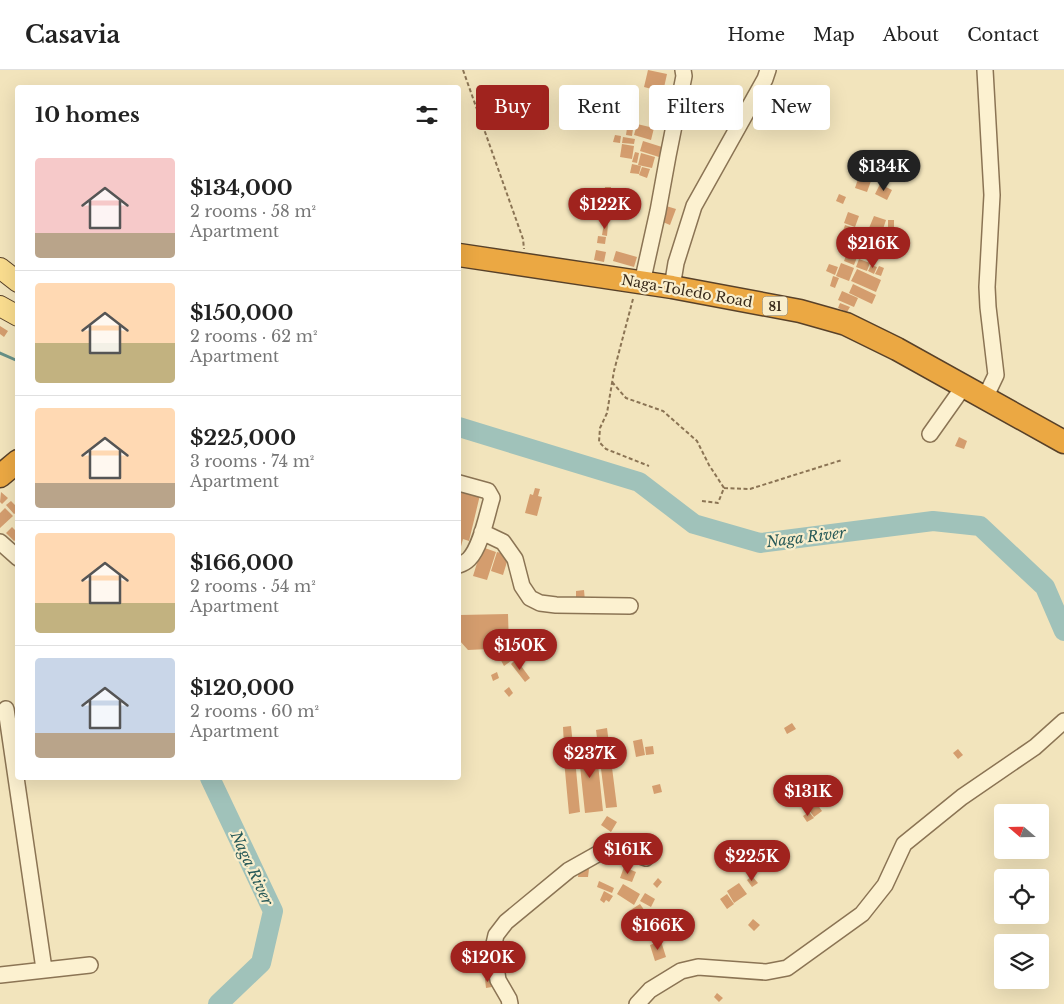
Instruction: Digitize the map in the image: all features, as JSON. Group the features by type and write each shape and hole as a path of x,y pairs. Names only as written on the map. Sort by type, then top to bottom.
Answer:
{"highway":[{"name":"Naga-Toledo Road","path":"461,255 672,287 800,311 846,324 897,349 1064,442"},
{"path":"0,476 15,464"}],"main road":[{"path":"0,268 15,280"},
{"path":"0,306 15,314"}],"street":[{"path":"639,282 658,210 684,76 683,70"},
{"path":"672,287 676,263 694,206 765,80 768,70"},
{"path":"985,70 992,195 987,287 996,375 985,398"},
{"path":"930,434 964,386"},
{"path":"461,483 488,491 492,498 478,545 468,561 461,564"},
{"path":"482,532 503,542 515,559 522,586 530,598 540,603 556,605 630,606"},
{"path":"0,542 15,555"},
{"path":"8,709 15,760"},
{"path":"637,1004 658,984 681,971 698,967 766,972 787,968 862,914 885,884 904,844 962,797 1035,747 1064,721"},
{"path":"18,780 44,969"},
{"path":"510,1004 498,980 493,948 496,935 506,922 569,870 610,847 616,847 646,858"},
{"path":"0,975 90,965"}],"path":[{"path":"462,70 476,108"},
{"path":"484,130 523,239 526,266"},
{"path":"639,282 612,382 608,413 600,428 600,442 606,449 649,466"},
{"path":"612,382 626,398 663,411 697,441 709,465 724,488"},
{"path":"724,488 750,489 842,460"},
{"path":"702,501 718,504 724,488"}],"building":[{"path":"648,70 667,74 665,85 649,85 649,88 644,87"},
{"path":"639,124 649,127 649,130 654,130 651,140 634,135 635,130 639,130"},
{"path":"627,130 633,130 632,136 626,135"},
{"path":"615,135 621,136 620,143 613,142"},
{"path":"623,137 635,139 634,144 622,143"},
{"path":"643,141 662,147 659,157 640,151"},
{"path":"622,144 634,146 632,159 620,157"},
{"path":"635,152 639,153 637,163 632,162"},
{"path":"641,153 655,157 652,168 638,165"},
{"path":"632,164 641,166 639,174 630,173"},
{"path":"642,167 650,169 647,178 639,175"},
{"path":"859,176 871,181 867,192 855,188"},
{"path":"880,184 892,190 887,200 875,194"},
{"path":"605,187 611,187 610,199 604,198"},
{"path":"614,188 620,189 619,198 613,198"},
{"path":"625,190 635,193 632,201 622,198"},
{"path":"839,194 846,197 843,204 836,201"},
{"path":"604,200 610,201 609,211 603,210"},
{"path":"663,205 676,209 670,225 658,220"},
{"path":"848,212 859,216 855,227 844,223"},
{"path":"874,216 886,220 882,232 869,228"},
{"path":"888,220 894,220 894,228 888,228"},
{"path":"604,223 608,224 607,236 602,235"},
{"path":"845,225 854,228 852,235 843,231"},
{"path":"843,233 852,236 847,251 837,248"},
{"path":"855,234 865,237 863,246 852,242"},
{"path":"893,235 894,242 888,243 887,236"},
{"path":"598,236 606,237 605,244 597,243"},
{"path":"869,241 882,248 880,252 867,247"},
{"path":"851,243 861,247 854,265 844,261"},
{"path":"863,249 874,253 874,251 881,253 880,258 872,255 870,261 860,257"},
{"path":"596,250 606,252 604,262 594,260"},
{"path":"616,251 637,257 634,267 613,261"},
{"path":"859,259 870,263 867,271 856,267"},
{"path":"841,263 854,268 849,281 836,276"},
{"path":"829,264 838,267 835,275 826,271"},
{"path":"871,265 877,267 874,274 868,271"},
{"path":"879,266 884,268 881,276 875,274"},
{"path":"857,269 881,280 876,292 851,281"},
{"path":"833,276 839,278 835,288 830,286"},
{"path":"853,284 876,295 872,304 849,293"},
{"path":"842,291 858,298 854,307 838,300"},
{"path":"840,303 850,307 847,312 838,308"},
{"path":"0,326 8,331 4,337 0,334"},
{"path":"959,437 967,441 964,449 955,446"},
{"path":"535,488 540,489 538,496 542,497 537,516 525,513 530,494 533,495"},
{"path":"461,490 480,495 469,541 463,539 461,546"},
{"path":"1,492 8,498 2,504 0,502"},
{"path":"11,501 15,505 15,514 14,514 6,505"},
{"path":"5,508 13,516 0,528 0,513"},
{"path":"12,527 15,530 15,540 14,541 6,533"},
{"path":"482,547 496,552 487,580 473,576"},
{"path":"497,552 509,555 503,575 491,571"},
{"path":"584,590 585,601 576,602 576,591"},
{"path":"508,614 509,648 468,650 461,642 461,615"},
{"path":"510,650 515,658 504,666 497,653"},
{"path":"516,659 530,678 525,682 511,664"},
{"path":"497,672 499,678 493,681 491,675"},
{"path":"509,687 513,693 509,697 504,691"},
{"path":"792,723 796,729 787,734 784,728"},
{"path":"571,726 573,745 564,746 563,727"},
{"path":"607,728 617,807 606,808 596,730"},
{"path":"642,739 645,755 636,757 633,741"},
{"path":"596,745 603,811 585,813 578,747"},
{"path":"653,746 654,754 646,755 645,747"},
{"path":"574,748 580,812 569,814 563,749"},
{"path":"958,749 963,755 958,759 953,753"},
{"path":"660,784 662,792 654,794 652,786"},
{"path":"815,801 822,811 814,817 807,807"},
{"path":"809,812 814,818 807,822 803,816"},
{"path":"607,816 617,822 611,832 601,825"},
{"path":"771,850 777,857 772,861 766,855"},
{"path":"624,867 636,872 632,882 620,878"},
{"path":"579,869 589,869 588,877 578,877"},
{"path":"752,876 758,883 752,887 747,880"},
{"path":"658,878 662,882 657,888 653,884"},
{"path":"599,881 614,888 612,893 597,887"},
{"path":"739,883 747,894 734,903 727,891"},
{"path":"623,884 640,894 634,905 617,894"},
{"path":"604,891 613,896 609,902 606,900 604,903 600,900"},
{"path":"645,893 655,899 651,907 640,901"},
{"path":"727,894 734,904 727,909 720,899"},
{"path":"640,904 647,914 637,921 629,911"},
{"path":"753,919 760,925 754,931 748,925"},
{"path":"651,924 655,932 647,935 643,928"},
{"path":"661,941 666,957 655,961 650,945"},
{"path":"491,978 492,987 486,988 485,979"},
{"path":"717,993 723,998 719,1002 714,997"}],"waterway":[{"path":"0,353 15,360"},
{"name":"Naga River","path":"461,428 639,482 694,524 760,543 933,521 980,526 1045,587 1064,631"},
{"name":"Naga River","path":"211,780 273,911 261,963 218,1004"}]}
